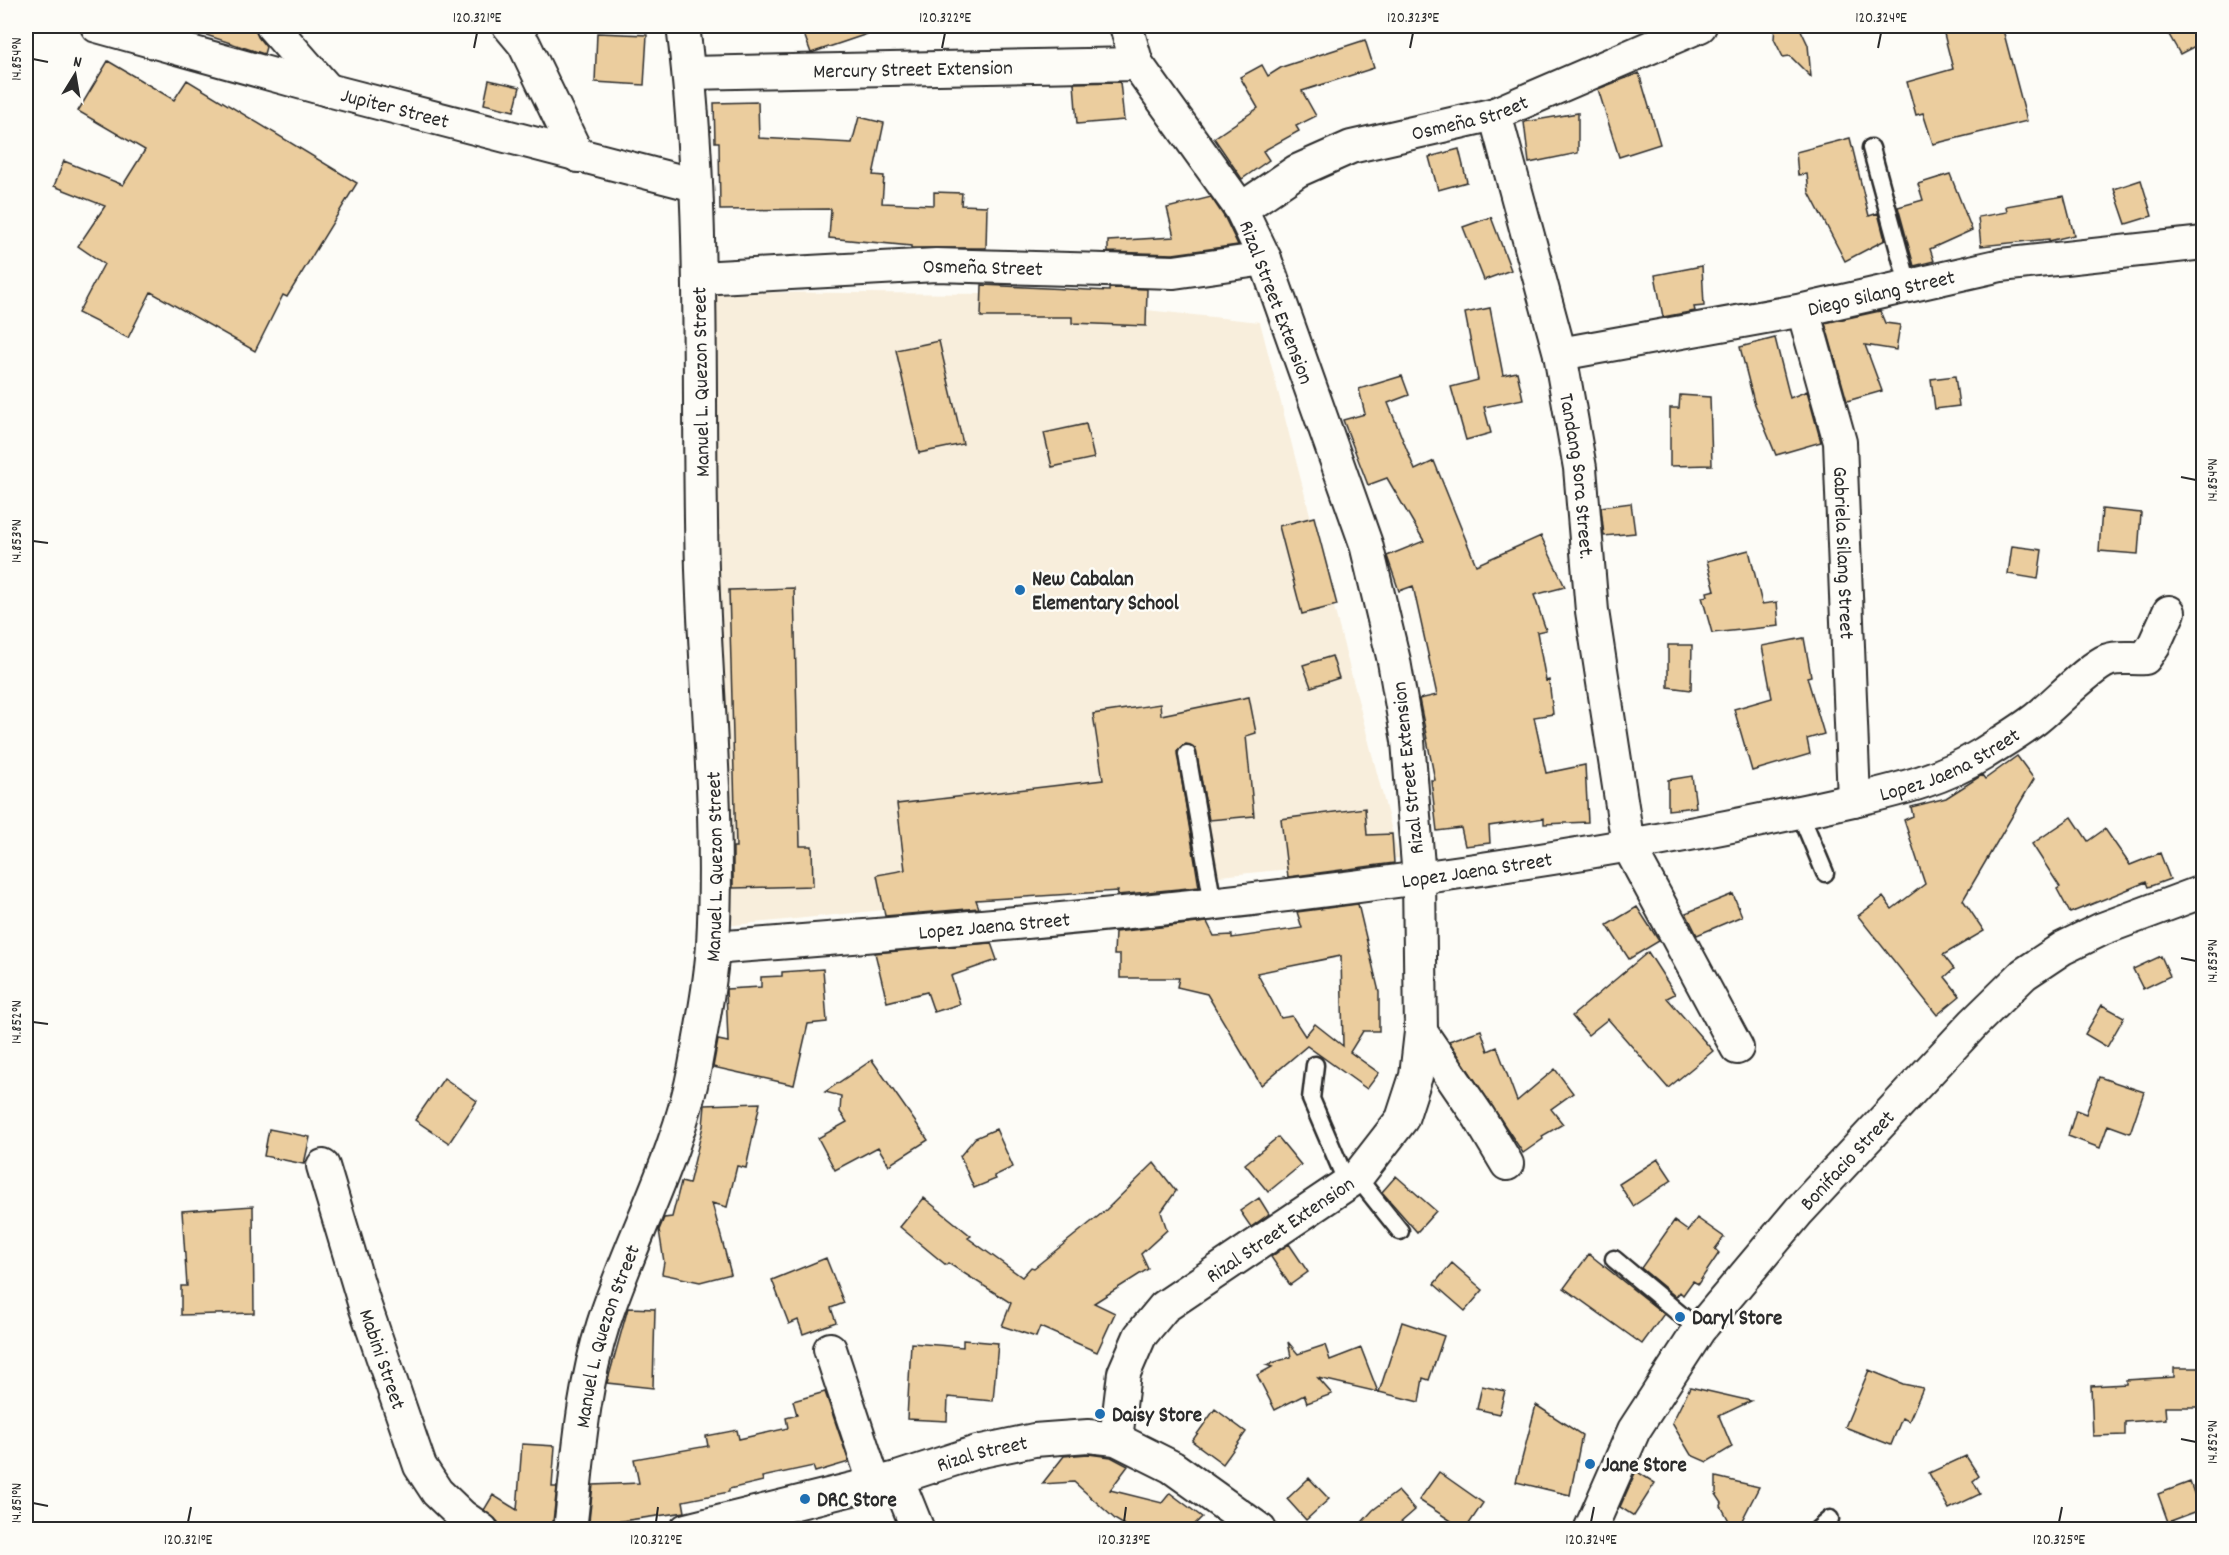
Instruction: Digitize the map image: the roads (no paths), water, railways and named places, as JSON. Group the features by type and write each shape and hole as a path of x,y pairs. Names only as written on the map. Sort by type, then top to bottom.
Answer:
{"street":[{"name":"Jupiter Street","path":"97,26 328,90 695,185"},
{"path":"272,26 328,90"},
{"path":"509,26 524,44 578,156"},
{"name":"Manuel L. Quezon Street","path":"570,1530 586,1401 601,1331 680,1125 694,1070 713,948 716,843 702,569 699,278 689,74 683,26"},
{"name":"Rizal Street Extension","path":"1116,1439 1124,1373 1140,1336 1164,1307 1352,1180 1402,1119 1416,1076 1421,1032 1419,878 1408,741 1394,661 1366,544 1265,259 1241,209 1137,64 1126,26"},
{"name":"Osmeña Street","path":"1241,209 1297,171 1351,147 1495,114 1659,34 1700,26"},
{"name":"Mercury Street Extension","path":"689,74 1137,64"},
{"name":"Tandang Sora Street.","path":"1495,114 1560,354 1580,468 1592,611 1628,845 1737,1048"},
{"name":"Diego Silang Street","path":"1560,354 1803,310 1908,284 2001,265 2204,243"},
{"name":"Osmeña Street","path":"699,278 936,265 1174,272 1265,259"},
{"name":"Gabriela Silang Street","path":"1803,310 1840,442 1854,800"},
{"name":"Lopez Jaena Street","path":"713,948 997,927 1213,904 1419,878 1628,845 1854,800 1913,786 1947,774 2032,722 2110,658 2145,658 2154,645 2169,612"},
{"name":"Bonifacio Street","path":"1590,1530 1634,1430 1699,1330 1799,1210 1974,1023 2024,974 2063,948 2102,929 2204,891"},
{"path":"1421,1032 1479,1117 1507,1164"},
{"name":"Mabini Street","path":"323,1166 365,1306 415,1455 437,1492 462,1516 482,1530"},
{"path":"830,1349 886,1480 918,1530"},
{"name":"Rizal Street","path":"686,1530 886,1480 977,1452 1034,1440 1088,1436 1116,1439 1172,1467 1260,1530"}],"lane":[{"path":"1871,148 1908,284"},
{"path":"1187,754 1213,904"},
{"path":"1799,811 1825,873"},
{"path":"1315,1065 1311,1099 1352,1180 1400,1230"},
{"path":"1614,1259 1699,1330"}],"place":[{"name":"New Cabalan Elementary School","path":"1020,590"},
{"name":"Daryl Store","path":"1680,1317"},
{"name":"Daisy Store","path":"1100,1414"},
{"name":"Jane Store","path":"1590,1464"},
{"name":"DRC Store","path":"805,1499"}]}
